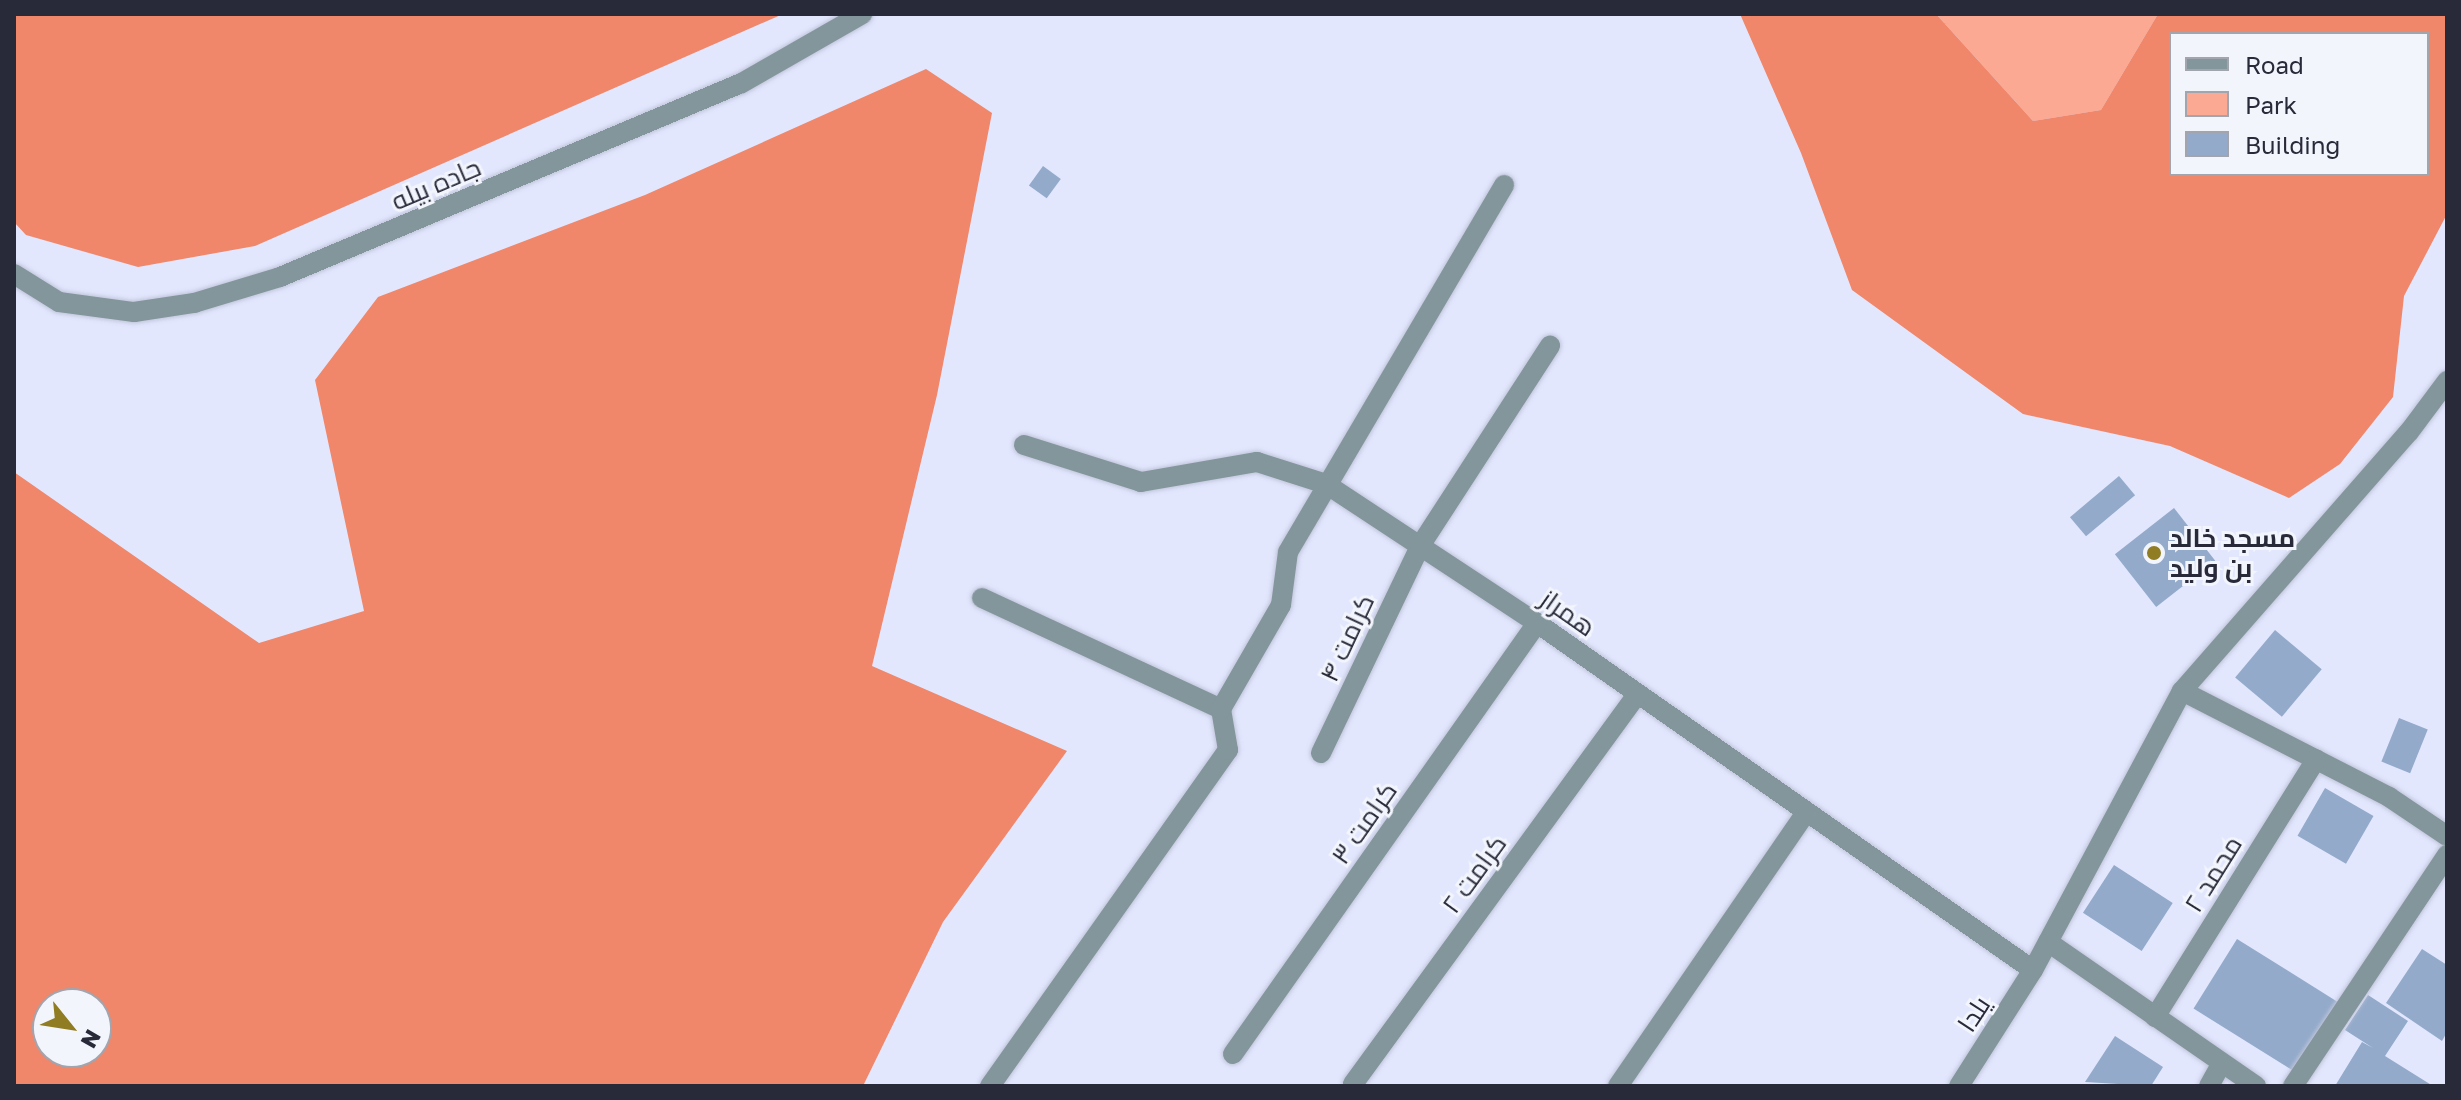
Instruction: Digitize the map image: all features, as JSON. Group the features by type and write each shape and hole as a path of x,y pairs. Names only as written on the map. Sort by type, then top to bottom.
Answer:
{"street":[{"name":"جاده بیله","path":"14,274 59,302 134,312 194,303 280,277 740,84 862,14"},
{"path":"990,1086 1228,750 1221,709 1281,605 1288,552 1504,185"},
{"name":"کرامت ۴","path":"1321,753 1420,546 1550,346"},
{"name":"یلدا","path":"1959,1086 2033,970 2182,691 2409,432 2447,381"},
{"name":"همراز","path":"1024,445 1141,482 1257,462 1326,484 1537,623 2033,970"},
{"path":"982,598 1221,709"},
{"name":"کرامت ۳","path":"1233,1054 1537,623"},
{"path":"2182,691 2389,797 2447,836"},
{"name":"کرامت ۲","path":"1353,1084 1637,694"},
{"name":"محمد ۲","path":"2155,1017 2316,759"},
{"path":"1618,1086 1806,812"},
{"path":"2293,1086 2447,855"},
{"path":"2048,942 2256,1086"},
{"path":"2209,1086 2222,1063"}],"green space":[{"path":"1936,14 2158,14 2101,110 2033,121"}],"shaded area":[{"path":"14,14 783,14 255,246 138,267 26,235 14,222"},
{"path":"1740,14 1936,14 2033,121 2101,110 2158,14 2447,14 2447,214 2404,296 2393,397 2340,464 2289,498 2170,446 2023,414 1852,290 1801,153"},
{"path":"926,69 992,113 937,395 872,666 1067,751 943,922 863,1086 14,1086 14,472 259,643 364,611 315,380 378,297 645,195"}],"building":[{"path":"1043,166 1061,179 1047,198 1029,185"},
{"path":"2119,476 2135,495 2086,536 2070,517"},
{"path":"2174,508 2215,561 2156,607 2115,554"},
{"path":"2275,630 2322,669 2282,717 2235,677"},
{"path":"2399,718 2428,730 2410,773 2381,762"},
{"path":"2325,788 2373,816 2346,864 2298,836"},
{"path":"2114,865 2173,903 2142,951 2083,913"},
{"path":"2237,939 2342,1005 2299,1074 2194,1009"},
{"path":"2422,949 2447,965 2447,1032 2442,1041 2386,1003"},
{"path":"2368,995 2408,1021 2385,1056 2433,1086 2335,1086 2362,1042 2373,1048 2345,1030"},
{"path":"2115,1036 2163,1067 2151,1086 2085,1082"}],"place":[{"name":"مسجد خالد بن ولید","path":"2154,553"}]}
